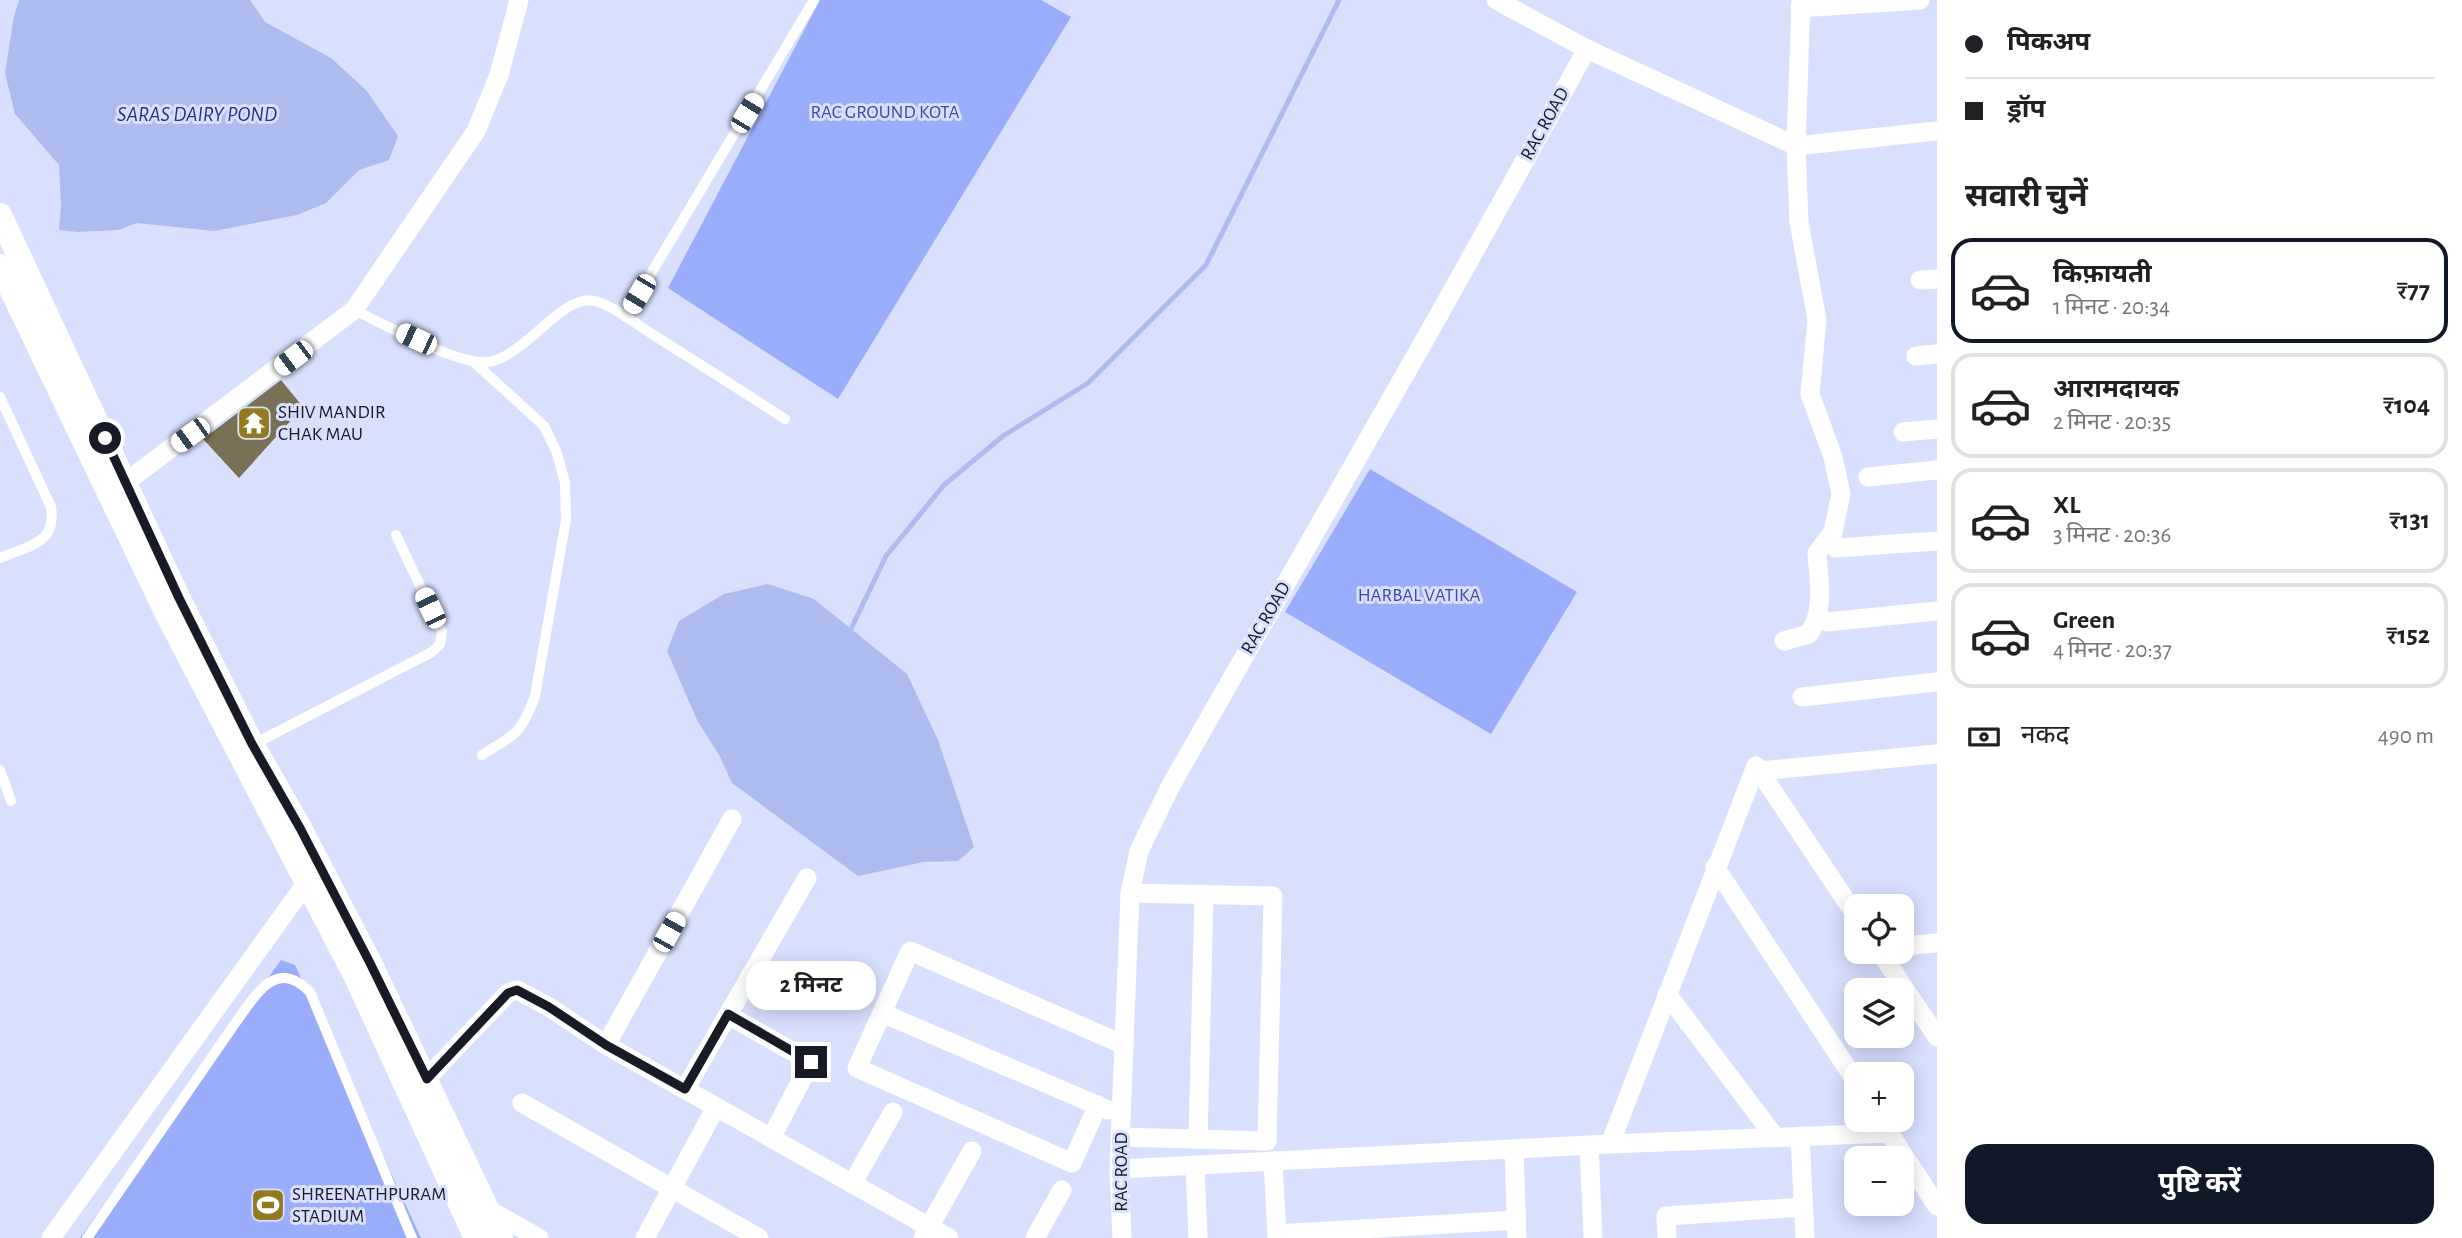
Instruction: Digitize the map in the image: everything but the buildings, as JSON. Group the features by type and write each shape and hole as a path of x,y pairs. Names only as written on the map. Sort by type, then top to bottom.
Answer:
{"street":[{"path":"126,482 354,310 476,131 499,75 519,0"},
{"path":"1496,0 1587,49 1796,146 1937,131"},
{"path":"1784,641 1809,634 1816,623 1821,606 1817,554 1833,532 1841,494 1833,457 1810,394 1817,320 1799,222 1796,146 1801,4 1920,0"},
{"name":"RAC ROAD","path":"1122,1238 1119,1169 1129,892 1139,850 1170,787 1587,49"},
{"path":"0,215 9,267 126,482 179,598 252,744 344,913 502,1238"},
{"path":"44,332 168,616 355,975 476,1238"},
{"path":"1916,356 1937,354"},
{"path":"1903,432 1937,429"},
{"path":"1868,477 1937,470"},
{"path":"1836,548 1937,541"},
{"path":"1827,622 1937,611"},
{"path":"1802,697 1937,682 1937,689"},
{"path":"1760,771 1937,754"},
{"path":"1610,1144 1756,766 1844,897"},
{"path":"606,1045 732,819"},
{"path":"1716,867 1844,1063"},
{"path":"685,1089 807,878"},
{"path":"51,1238 307,882"},
{"path":"1120,1137 1267,1141 1268,1127 1273,896 1129,892"},
{"path":"1198,1139 1204,894"},
{"path":"1914,945 1937,943"},
{"path":"1098,1105 1072,1163 858,1068 910,951 1124,1045"},
{"path":"1889,964 1931,1017 1937,1037"},
{"path":"427,1079 512,990 517,990 549,1007 606,1045 852,1184 925,1233 949,1238"},
{"path":"1667,994 1775,1137"},
{"path":"882,1013 1121,1117"},
{"path":"728,1014 811,1062 771,1138"},
{"path":"522,1103 759,1238"},
{"path":"645,1238 716,1107"},
{"path":"852,1184 893,1112"},
{"path":"1119,1169 1800,1136 1844,1131"},
{"path":"1889,1132 1937,1206"},
{"path":"1800,1136 1805,1238"},
{"path":"1589,1145 1593,1238"},
{"path":"1273,1161 1277,1236 1517,1229 1514,1149"},
{"path":"925,1233 972,1151"},
{"path":"1195,1165 1198,1238"},
{"path":"1035,1238 1062,1190"},
{"path":"1667,1238 1665,1216 1803,1207"},
{"path":"489,1210 538,1238"}],"lane":[{"path":"625,317 814,0"},
{"path":"354,310 457,358 487,362 504,358 524,345 575,303 595,301 625,317 785,419"},
{"path":"474,362 544,426 560,463 565,484 566,508 535,696 527,718 518,732 482,755"},
{"path":"0,397 51,508 53,523 48,535 38,542 0,558"},
{"path":"252,744 432,652 440,644 442,632 396,535"},
{"path":"0,770 11,801"},
{"path":"87,1238 261,988 275,978 290,977 299,981 310,992 412,1238"}],"green space":[{"name":"RAC GROUND KOTA","path":"820,0 1041,0 1071,17 838,399 668,288"},
{"name":"HARBAL VATIKA","path":"1370,469 1577,592 1491,734 1285,612"},
{"path":"281,960 295,965 421,1238 80,1238"}],"water":[{"name":"SARAS DAIRY POND","path":"19,0 250,0 265,22 331,58 366,90 398,136 389,160 359,170 326,203 297,215 214,231 137,223 118,230 59,230 59,165 15,114 5,73"},
{"path":"768,584 814,599 907,674 938,740 974,847 958,861 923,862 858,876 732,783 719,755 697,720 667,651 679,621 724,594"}],"waterway":[{"path":"851,629 886,556 944,485 1003,436 1088,383 1206,265 1339,0"}],"place":[{"name":"SHIV MANDIR CHAK MAU","path":"254,423"},
{"name":"SHREENATHPURAM STADIUM","path":"268,1205"}],"route":[{"path":"105,438 179,598 252,744 300,828 427,1079 512,990 549,1007 606,1045 685,1089 728,1014 811,1062"}]}
